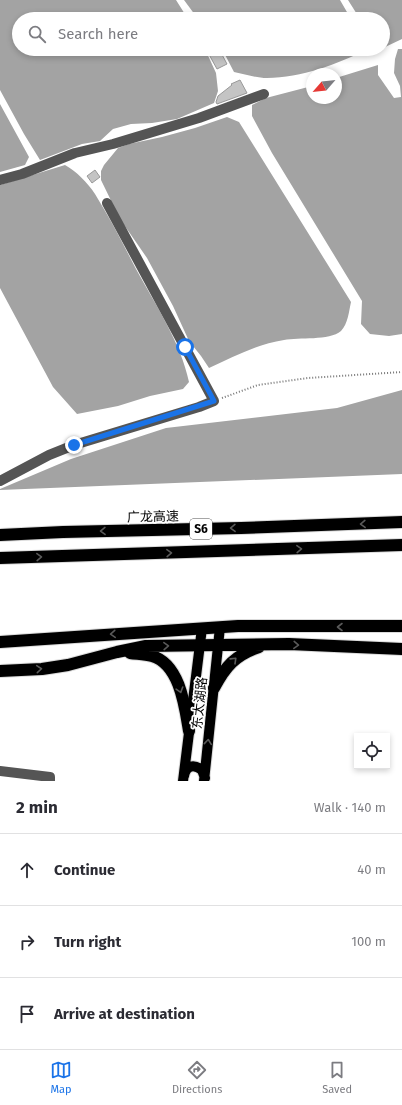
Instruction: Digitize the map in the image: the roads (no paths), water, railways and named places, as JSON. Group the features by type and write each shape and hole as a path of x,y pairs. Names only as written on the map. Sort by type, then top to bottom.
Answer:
{"highway":[{"name":"广龙高速","path":"0,535 402,522"},
{"name":"S6","path":"0,558 402,545"},
{"path":"0,642 238,626 402,626"},
{"path":"0,671 68,665 146,646 289,644 402,649"},
{"path":"214,688 222,672 238,656 265,645"},
{"path":"117,652 153,656 167,665 177,681 185,707 189,731"}],"main road":[{"name":"东太湖路","path":"205,780 220,627"},
{"name":"东太湖路","path":"183,779 202,628"},
{"path":"183,779 185,771 189,767 194,766 202,770 205,780"}],"lane":[{"path":"0,180 22,174 75,153 113,144 199,118 264,94"},
{"path":"0,481 49,455 74,445 214,401 107,203"},
{"path":"0,771 50,777 50,781"}]}
